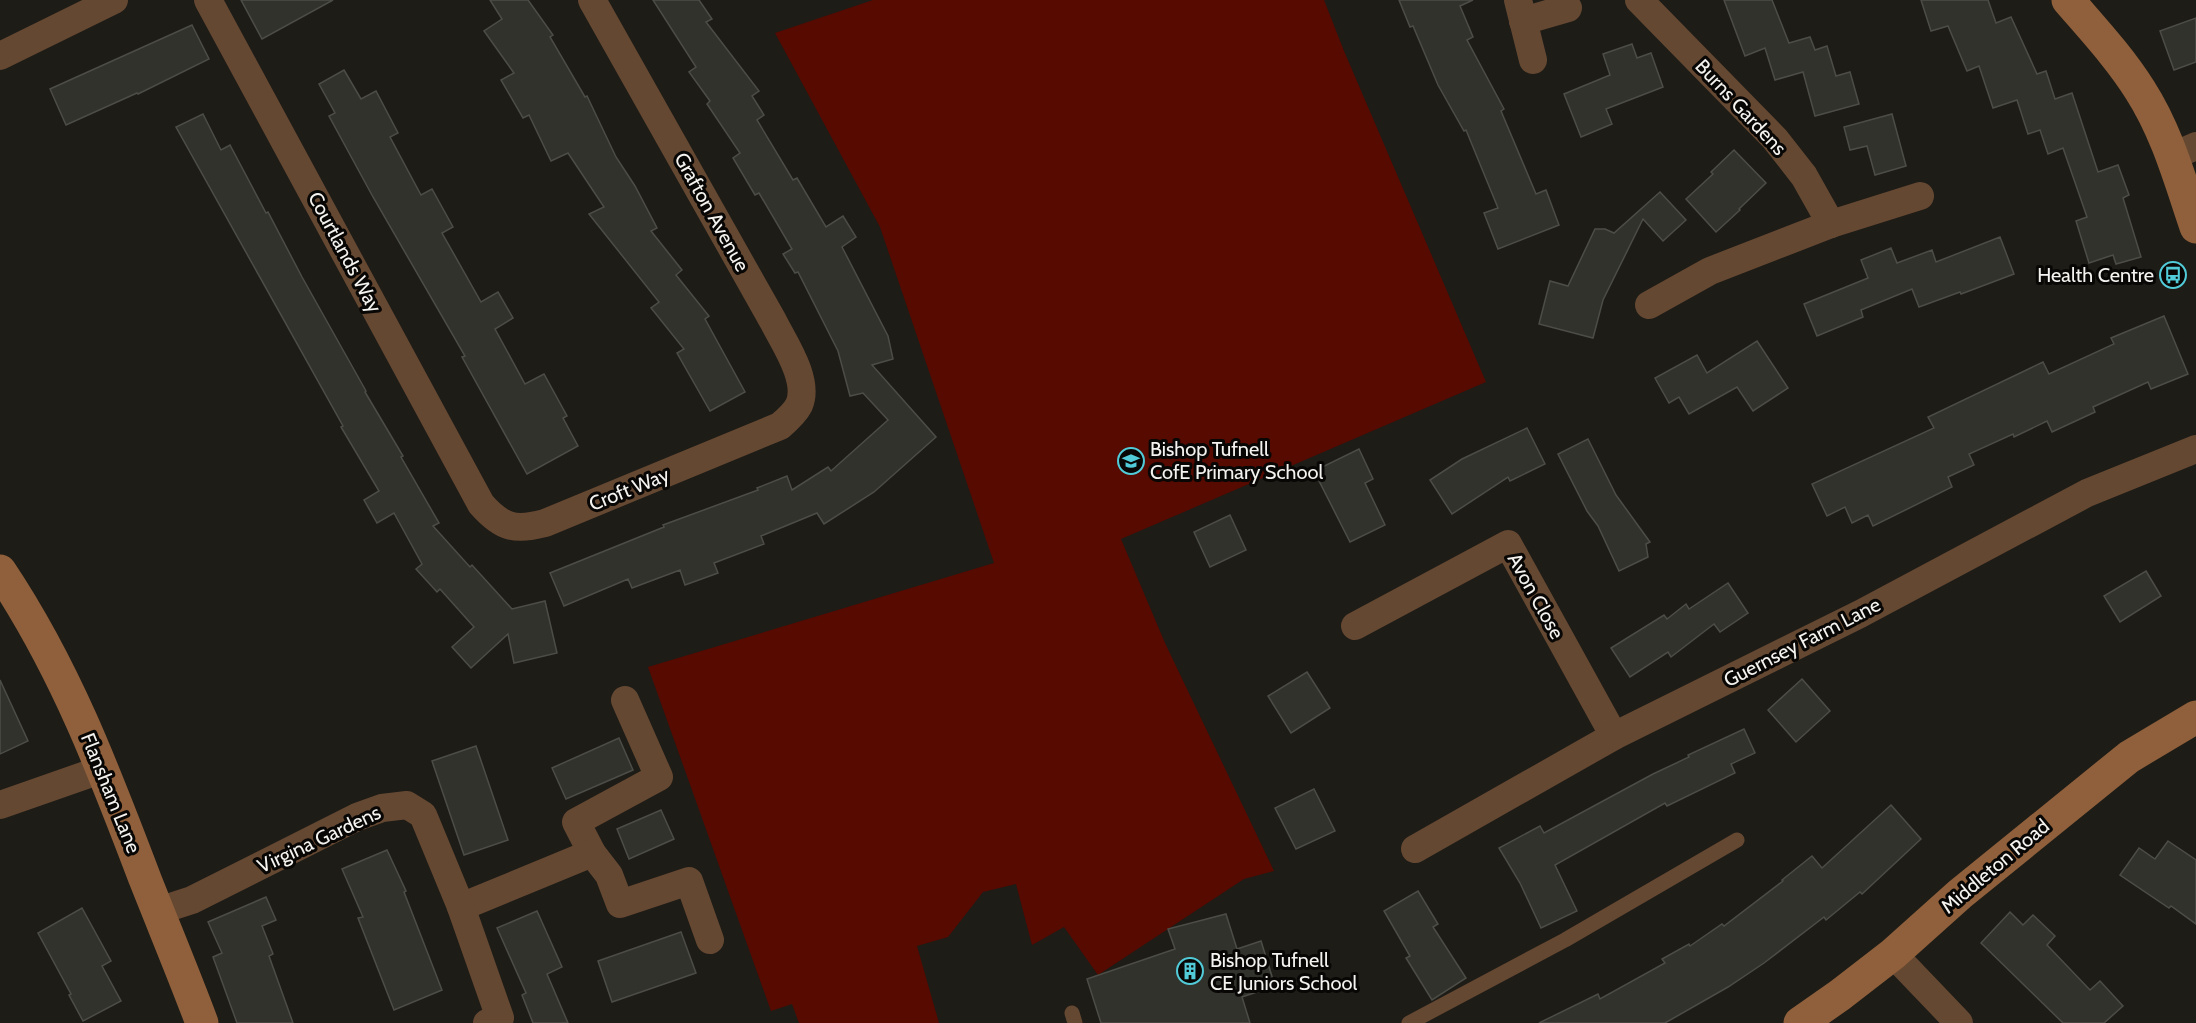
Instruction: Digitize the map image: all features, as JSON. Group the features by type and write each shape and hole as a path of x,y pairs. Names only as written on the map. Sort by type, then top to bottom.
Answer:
{"main road":[{"path":"2068,0 2140,90 2162,132 2184,151 2196,227"},
{"name":"Flansham Lane","path":"0,571 54,660 103,769 202,1023"},
{"name":"Middleton Road","path":"1800,1023 1893,954 1960,894 2129,757 2196,717"}],"street":[{"path":"0,56 114,0"},
{"name":"Courtlands Way","path":"208,0 482,504"},
{"name":"Grafton Avenue","path":"592,0 773,321 797,368 802,387 800,404 780,426"},
{"name":"Burns Gardens","path":"1639,0 1775,139 1804,176 1831,224"},
{"path":"1533,60 1521,10 1568,8"},
{"path":"1649,305 1710,271 1831,224 1920,196"},
{"name":"Croft Way","path":"482,504 493,518 506,526 526,528 545,523 780,426"},
{"name":"Guernsey Farm Lane","path":"1415,849 1614,736 1860,614 2087,493 2196,449"},
{"name":"Avon Close","path":"1355,626 1508,544 1614,736"},
{"path":"625,700 659,777 576,822 592,853 609,875 620,904 689,881 710,940"},
{"path":"0,805 103,769"},
{"name":"Virgina Gardens","path":"158,911 192,900 357,817 382,808 407,805 423,815 461,907 500,1018 487,1023"},
{"path":"461,907 592,853"},
{"path":"1893,954 1959,1023"}],"lane":[{"path":"1409,1023 1565,940 1737,840"}],"shaded area":[{"name":"Bishop Tufnell CofE Primary School","path":"873,0 1324,0 1486,382 1121,539 1165,643 1274,871 1244,879 1098,975 1064,927 1032,945 1016,884 983,892 948,937 917,946 939,1023 799,1023 792,1004 771,1011 648,667 994,563 880,227 775,33"}],"building":[{"path":"241,0 333,0 262,39"},
{"path":"490,0 528,0 553,35 550,37 585,97 587,96 616,157 635,186 657,228 651,231 682,270 676,275 709,316 705,319 745,392 710,411 677,353 684,349 651,308 659,302 589,214 604,207 568,153 551,161 529,115 523,118 501,80 514,73 484,31 502,19"},
{"path":"653,0 699,0 712,19 706,22 759,91 752,96 764,115 757,120 793,180 797,178 826,227 843,216 856,237 842,247 888,336 893,359 872,365 936,437 874,492 824,524 817,513 761,536 764,544 714,563 718,573 685,585 680,570 632,588 628,579 564,606 550,573 664,527 663,525 758,490 757,488 787,476 792,490 828,467 831,471 888,420 863,393 850,396 838,351 798,272 795,273 783,254 792,249 759,193 755,195 733,158 740,153 707,104 710,101 689,72 696,67"},
{"path":"1399,0 1473,0 1460,6 1473,37 1467,40 1504,109 1501,111 1536,194 1546,190 1559,225 1498,249 1484,213 1498,208 1466,130 1464,131 1438,85 1413,26 1410,27"},
{"path":"1724,0 1772,0 1789,43 1810,37 1815,50 1827,46 1836,76 1850,72 1859,104 1815,116 1803,72 1775,80 1765,48 1745,56"},
{"path":"1921,0 1988,0 1996,23 2011,17 2037,74 2046,71 2055,99 2072,93 2098,172 2118,165 2129,195 2123,198 2141,257 2116,264 2113,255 2089,263 2076,221 2087,217 2063,148 2048,154 2040,130 2028,134 2017,100 1993,108 1979,66 1967,71 1948,26 1931,31"},
{"path":"2196,18 2196,62 2174,70 2160,31"},
{"path":"192,25 209,59 138,94 66,125 50,89"},
{"path":"1632,44 1637,58 1651,53 1663,87 1606,109 1612,124 1581,137 1564,94 1610,75 1603,54"},
{"path":"344,70 361,99 376,91 398,133 390,137 421,195 432,189 453,227 442,233 481,302 498,292 513,318 495,329 525,384 544,374 567,416 563,418 578,446 527,474 462,357 465,356 329,116 335,113 319,84"},
{"path":"203,114 221,150 230,145 266,213 268,212 439,523 433,526 512,609 545,601 557,653 514,663 508,634 471,668 452,647 474,627 440,589 437,592 416,569 422,564 394,513 377,523 364,500 379,491 341,427 343,426 176,127"},
{"path":"1892,114 1906,166 1875,175 1867,146 1850,150 1844,127"},
{"path":"1734,150 1766,183 1716,232 1686,199"},
{"path":"1660,192 1686,220 1663,241 1643,219 1603,300 1593,338 1539,324 1550,281 1568,286 1595,229 1605,229 1614,233"},
{"path":"2000,237 2014,274 1919,307 1912,289 1861,310 1863,317 1817,336 1804,304 1868,278 1861,260 1891,248 1897,263 1932,250 1936,262"},
{"path":"2164,316 2188,374 2151,389 2148,382 2093,407 2095,412 2052,432 2047,421 2014,437 2013,434 1969,454 1974,465 1948,477 1952,487 1873,526 1868,515 1852,523 1845,507 1827,516 1812,484 1934,428 1928,417 2043,362 2049,374 2114,344 2111,338"},
{"path":"1757,341 1788,388 1753,411 1737,387 1689,414 1679,397 1669,403 1655,378 1697,355 1707,373"},
{"path":"1527,428 1545,464 1510,481 1508,477 1452,514 1430,480 1462,459"},
{"path":"1588,439 1616,495 1650,542 1646,544 1648,557 1619,571 1598,526 1587,511 1558,454"},
{"path":"1359,449 1373,479 1365,483 1385,525 1350,542 1314,471"},
{"path":"1230,515 1246,550 1210,567 1194,532"},
{"path":"2146,571 2161,596 2120,622 2104,596"},
{"path":"1728,583 1748,613 1720,632 1714,624 1671,657 1668,652 1630,677 1611,648 1664,615 1667,619 1686,604 1689,609"},
{"path":"1307,672 1330,708 1291,733 1268,696"},
{"path":"1802,679 1830,711 1796,742 1768,710"},
{"path":"0,680 28,741 0,754"},
{"path":"1744,729 1755,753 1731,764 1735,773 1667,806 1665,803 1555,865 1577,911 1541,928 1520,883 1499,848 1540,826 1544,833 1689,757 1688,755"},
{"path":"619,738 633,770 566,799 552,768"},
{"path":"476,746 508,840 464,855 432,761"},
{"path":"1314,789 1335,831 1296,849 1275,808"},
{"path":"1891,805 1921,839 1862,894 1860,892 1826,920 1824,917 1764,963 1728,987 1665,1023 1539,1023 1598,994 1600,999 1665,963 1662,959 1689,944 1690,946 1722,924 1724,926 1812,856 1822,868"},
{"path":"661,810 674,839 629,859 617,829"},
{"path":"2168,841 2196,860 2196,924 2120,875 2139,848 2155,859"},
{"path":"387,850 406,891 404,892 442,990 394,1010 358,918 363,917 342,869"},
{"path":"1418,891 1438,924 1433,927 1466,978 1432,1000 1406,958 1410,956 1384,911"},
{"path":"266,897 276,920 262,926 273,954 269,956 293,1023 237,1023 213,957 222,953 208,922"},
{"path":"82,908 111,961 102,966 121,1001 83,1021 38,933"},
{"path":"537,911 562,967 547,974 568,1023 533,1023 522,995 526,993 497,928"},
{"path":"2010,912 2023,925 2033,915 2055,936 2047,945 2090,990 2100,981 2123,1006 2104,1023 2063,1023 1981,943"},
{"name":"Bishop Tufnell CE Juniors School","path":"1226,914 1237,949 1261,941 1275,986 1242,997 1250,1023 1101,1023 1087,979 1175,949 1168,929"},
{"path":"681,932 696,973 612,1002 598,961"}],"place":[{"name":"Health Centre","path":"2173,275"},
{"name":"Bishop Tufnell CofE Primary School","path":"1131,461"},
{"name":"Bishop Tufnell CE Juniors School","path":"1190,971"}]}
